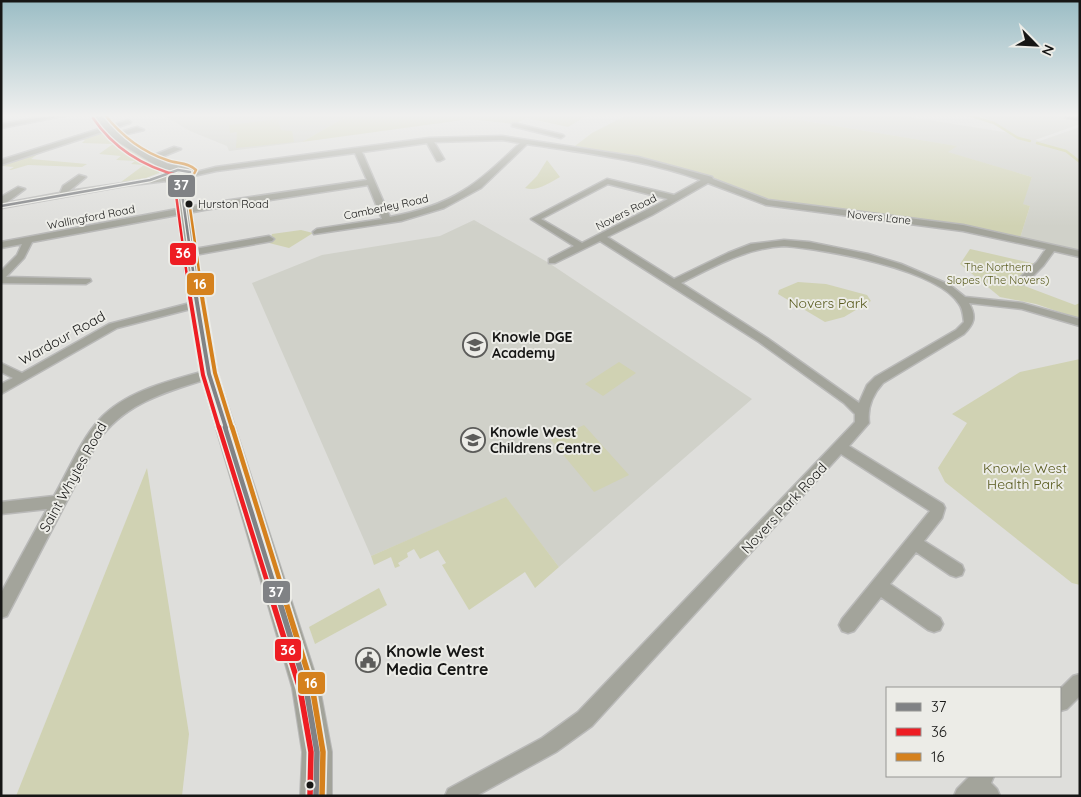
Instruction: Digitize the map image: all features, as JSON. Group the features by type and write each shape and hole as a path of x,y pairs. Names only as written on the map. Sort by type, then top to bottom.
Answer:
{"street":[{"path":"1,163 30,152"},
{"path":"33,152 54,154"},
{"path":"142,152 176,173"},
{"path":"151,158 164,152"},
{"path":"182,152 184,153 176,173 185,211 189,253 209,374 306,688 317,752 316,796"},
{"path":"21,189 4,199 3,205 150,180 176,173 216,170 342,152"},
{"path":"359,152 387,220"},
{"path":"436,152 440,159"},
{"name":"Camberley Road","path":"317,232 387,220 431,209 463,196 489,178 516,152"},
{"name":"Novers Lane","path":"600,152 638,158 708,179 766,202 815,210 885,217 963,228 1080,254"},
{"path":"64,194 66,188 82,177"},
{"name":"Novers Road","path":"552,261 676,198 708,179"},
{"path":"582,247 535,219 607,181 676,198"},
{"path":"185,211 370,182"},
{"name":"Wallingford Road","path":"1,245 185,211"},
{"path":"601,237 763,340 862,412"},
{"path":"1,279 21,256 28,240"},
{"path":"189,253 269,240"},
{"path":"674,283 758,245 788,243 832,248 870,258 940,283 962,300 1019,304 1045,310 1080,323"},
{"path":"1021,282 1040,264 1051,249"},
{"path":"1,279 86,281"},
{"name":"Novers Park Road","path":"455,796 549,745 585,719 841,448 862,423 862,412 871,388 879,380 965,328 969,323 969,315 962,300"},
{"name":"Wardour Road","path":"1,390 113,326 198,304"},
{"path":"1,366 22,378"},
{"name":"Saint Whytes Road","path":"1,610 58,502 105,419 133,401 209,374"},
{"path":"841,448 936,506 937,514 848,625"},
{"path":"1,508 58,502"},
{"path":"914,543 956,570"},
{"path":"879,586 934,624"},
{"path":"1061,701 1080,683"}],"shaded area":[{"path":"948,152 1080,152 1080,250 1020,238 1030,206 1022,204 1032,177"},
{"name":"Knowle DGE Academy","path":"474,220 549,263 752,399 559,567 506,498 371,556 252,283 322,255 440,236"}],"green space":[{"path":"102,152 136,152 160,166 159,173 146,178 121,182 144,165 131,164 135,161 116,160 121,156 99,154"},
{"path":"612,152 949,152 1032,177 1023,204 1030,206 1020,238 912,218 815,209 767,200 712,178 640,157"},
{"path":"33,154 38,154 31,159 87,164 82,167 28,165 11,170 9,170 14,167 1,166"},
{"path":"547,160 560,177 538,188 525,188 537,176"},
{"path":"301,230 313,233 289,248 269,243 272,234"},
{"name":"The Northern Slopes (The Novers)","path":"970,249 1036,264 1014,282 1075,305 1080,303 1080,319 1036,304 1000,297 960,264"},
{"name":"Novers Park","path":"798,282 826,284 867,295 871,301 844,317 825,322 778,294 779,290"},
{"name":"Knowle West Health Park","path":"1080,359 1080,585 1072,583 945,482 938,468 967,423 952,414 1020,372"},
{"path":"619,362 636,373 603,396 585,384"},
{"path":"584,425 629,475 594,492 551,440"},
{"path":"147,468 189,734 182,796 16,796"},
{"path":"506,497 559,567 535,588 525,572 469,610 442,565 446,563 438,550 420,559 414,549 407,553 408,557 398,563 400,566 395,568 391,557 374,565 371,556"},
{"path":"379,588 387,605 315,644 309,627"}],"waterway":[{"path":"1068,152 1080,162"}],"transit line":[{"name":"36","path":"126,152 155,169 180,176 175,187 183,254 203,375 300,689 311,752 310,796"},
{"name":"16","path":"150,152 168,161 189,165 196,170 187,187 195,252 215,373 312,686 323,752 322,796"},
{"name":"37","path":"1,206 150,180 178,170 190,172 181,186 189,253 209,374 306,688 317,752 316,796"}],"place":[{"name":"Hurston Road","path":"189,204"},
{"name":"Knowle DGE Academy","path":"475,345"},
{"name":"Knowle West Childrens Centre","path":"473,440"},
{"name":"Knowle West Media Centre","path":"368,660"}]}
